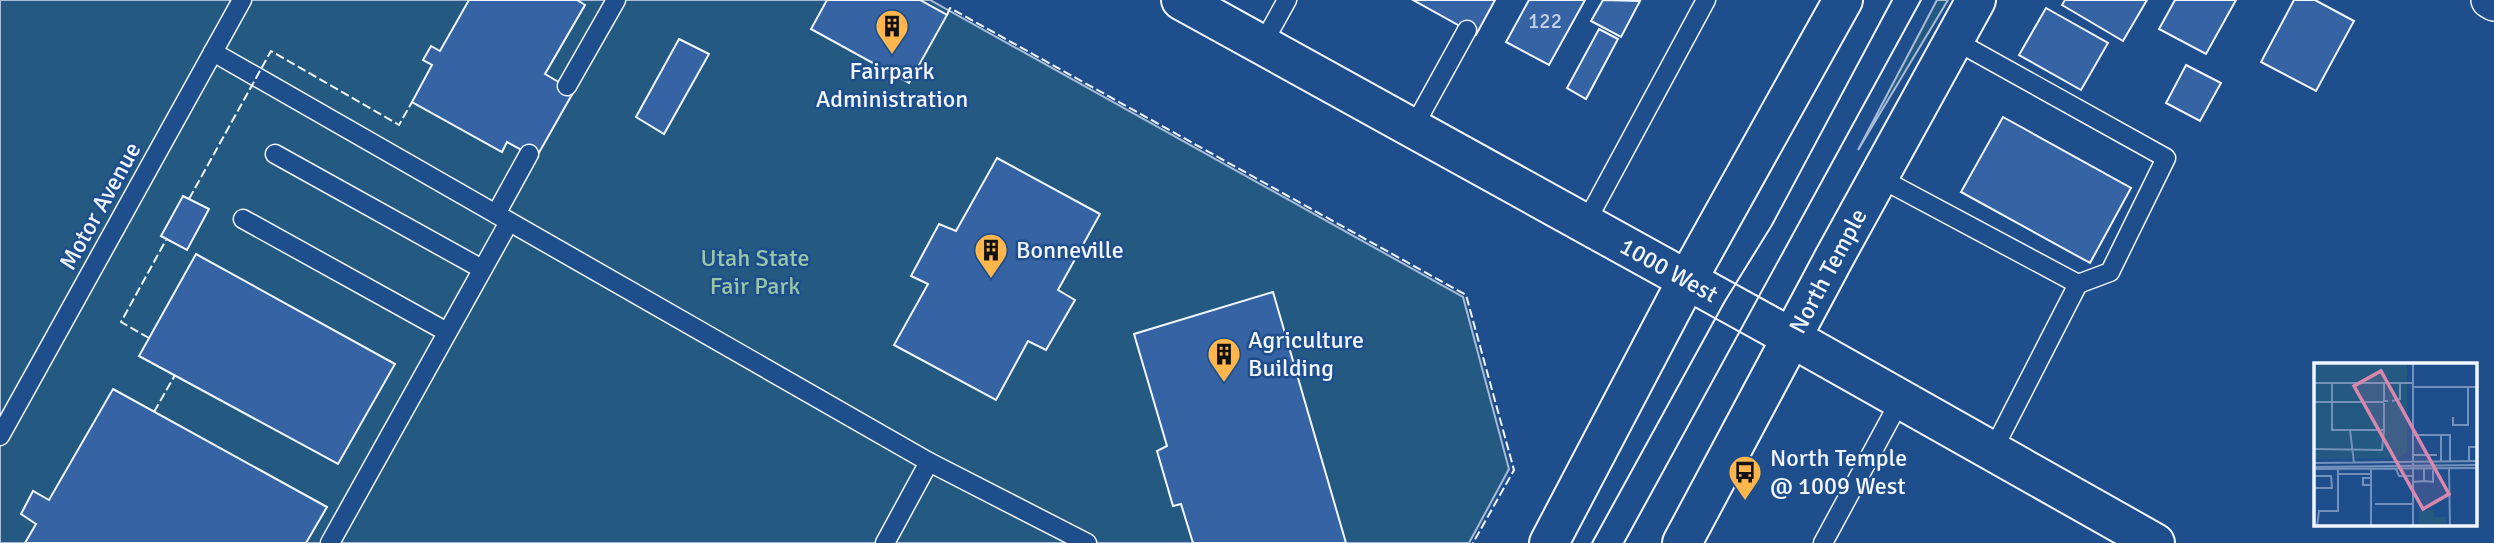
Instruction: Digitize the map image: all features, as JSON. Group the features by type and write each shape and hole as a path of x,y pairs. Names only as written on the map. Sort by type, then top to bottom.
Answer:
{"main road":[{"name":"1000 West","path":"1181,0 1993,450 2155,543"},
{"path":"1549,543 1687,280 1843,0"},
{"name":"North Temple","path":"1682,543 1976,0"}],"street":[{"path":"2489,0 2494,3"}],"lane":[{"name":"Motor Avenue","path":"0,436 242,0"},
{"path":"567,86 616,0"},
{"path":"1262,45 1287,0"},
{"path":"1585,224 1706,0"},
{"path":"1413,128 1467,30"},
{"path":"1954,40 2166,158 2110,272 2078,284 1993,450"},
{"path":"213,52 929,462 1087,543"},
{"path":"275,154 482,269"},
{"path":"330,543 482,269 529,154"},
{"path":"1878,177 2078,284"},
{"path":"243,219 447,332"},
{"path":"1823,543 1901,399"},
{"path":"885,543 929,462"}],"green space":[{"name":"Utah State Fair Park","path":"0,0 930,0 1463,297 1509,469 1469,543 0,543"},
{"path":"1937,0 1948,0 1858,150"}],"building":[{"path":"469,0 577,0 585,5 545,74 574,91 536,158 507,142 502,152 412,102 432,65 423,60 431,46 440,51"},
{"name":"Fairpark Administration","path":"827,0 920,0 947,15 909,83 811,29"},
{"path":"1413,0 1495,0 1476,35"},
{"path":"1529,0 1585,0 1549,65 1506,42"},
{"path":"1603,0 1640,1 1621,37 1591,21"},
{"path":"2065,0 2147,0 2123,41 2062,5"},
{"path":"2175,0 2236,0 2206,54 2159,29"},
{"path":"2294,0 2315,0 2354,21 2316,91 2261,62"},
{"path":"2046,8 2108,43 2081,90 2019,55"},
{"path":"1599,29 1618,39 1586,99 1567,88"},
{"path":"679,39 709,54 664,134 636,117"},
{"path":"2186,65 2221,83 2200,121 2166,103"},
{"path":"2003,117 2131,188 2090,263 1961,192"},
{"name":"Bonneville","path":"997,158 1100,214 1058,290 1075,300 1046,350 1028,341 996,400 894,345 928,284 911,276 939,224 956,231"},
{"path":"183,196 209,209 187,250 161,236"},
{"path":"196,254 395,364 338,464 139,356"},
{"name":"Agriculture Building","path":"1273,292 1346,543 1193,543 1181,504 1173,506 1157,451 1167,446 1134,334"},
{"path":"113,389 327,507 306,543 25,543 36,524 21,514 33,491 49,500"}],"tram line":[{"path":"1592,543 1725,301 1772,225 1892,0"},
{"path":"1624,543 1921,0"}],"fence":[{"path":"947,15 950,8 1466,295 1514,470 1473,543"},
{"path":"189,199 271,51 399,125 412,102"},
{"path":"149,338 121,322 166,240"},
{"path":"154,412 175,375"}],"place":[{"name":"Fairpark Administration","path":"892,56"},
{"name":"Bonneville","path":"991,280"},
{"name":"Agriculture Building","path":"1224,384"},
{"name":"North Temple @ 1009 West","path":"1745,502"}]}
